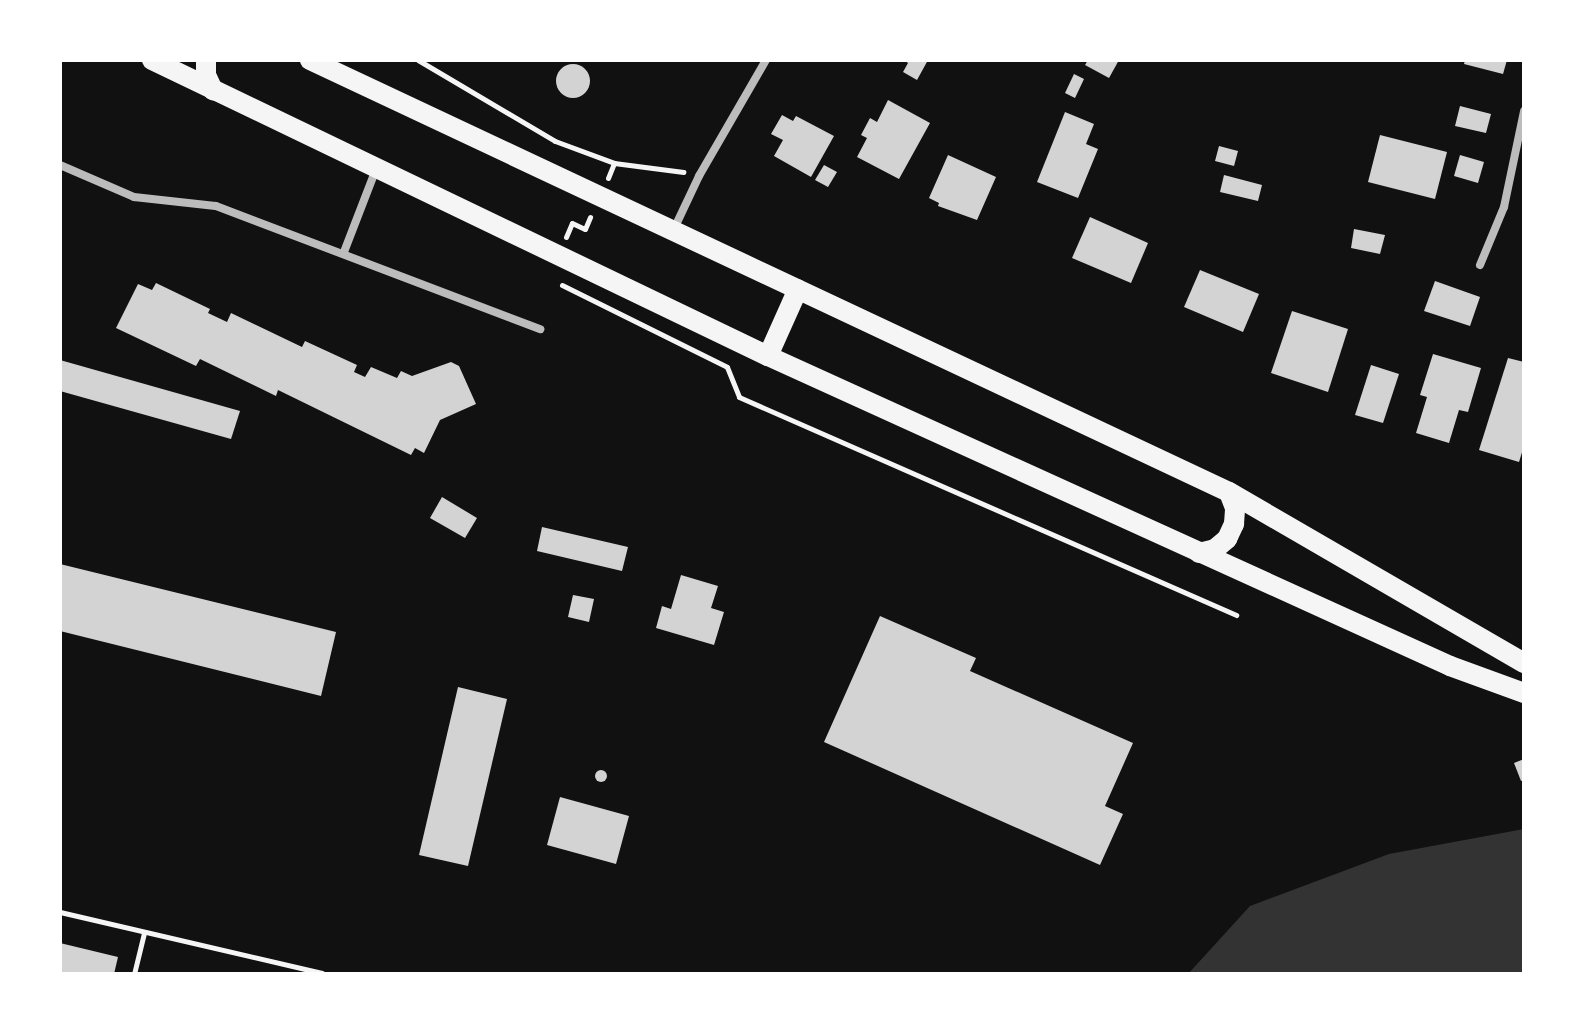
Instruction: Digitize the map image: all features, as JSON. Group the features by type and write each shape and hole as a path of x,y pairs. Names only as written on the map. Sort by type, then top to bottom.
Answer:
{"main road":[{"path":"152,60 768,356 1450,666 1524,693"},
{"path":"206,60 206,75 213,90"},
{"path":"310,60 1229,492 1524,663"},
{"path":"768,356 798,289"},
{"path":"1199,553 1215,549 1227,539 1235,516 1229,492"}],"street":[{"path":"674,229 699,176 766,60"},
{"path":"1480,265 1504,207 1524,111"},
{"path":"60,165 134,197 216,206 344,252 540,329"},
{"path":"344,252 376,169"}],"path":[{"path":"418,60 555,141 614,163 699,176"},
{"path":"614,163 585,229 572,223 547,278 727,367 739,397 1236,615"},
{"path":"60,912 322,973"},
{"path":"134,974 144,933"}],"shaded area":[{"path":"1524,829 1524,974 1188,974 1250,906 1389,854"}],"building":[{"path":"904,60 928,60 917,80 903,72 908,63"},
{"path":"1088,60 1119,60 1109,78 1085,65"},
{"path":"1465,60 1507,60 1503,74 1464,64"},
{"path":"573,64 585,69 590,81 585,93 573,98 561,93 556,81 561,69"},
{"path":"1074,74 1084,79 1075,98 1065,93"},
{"path":"888,100 930,123 899,179 857,157 867,138 861,135 870,118 877,122"},
{"path":"1460,106 1491,114 1486,133 1455,126"},
{"path":"1065,112 1094,124 1086,144 1098,149 1078,198 1037,182"},
{"path":"782,115 793,121 796,116 834,136 811,177 774,156 783,140 771,134"},
{"path":"1380,135 1447,152 1435,199 1368,182"},
{"path":"1219,146 1238,151 1234,166 1215,161"},
{"path":"948,155 996,177 977,220 938,206 939,203 929,198"},
{"path":"1460,155 1484,162 1478,183 1454,176"},
{"path":"824,165 837,172 828,187 815,180"},
{"path":"1224,175 1262,185 1258,201 1220,192"},
{"path":"1090,217 1148,243 1131,283 1072,258"},
{"path":"1354,229 1385,235 1380,254 1351,248"},
{"path":"1200,270 1259,294 1243,332 1184,307"},
{"path":"1435,281 1480,297 1470,326 1424,311"},
{"path":"156,283 210,309 208,313 227,322 231,313 302,347 305,341 357,365 354,372 365,377 371,367 397,378 401,371 412,376 451,362 459,366 476,404 440,420 424,453 415,448 411,455 278,390 276,396 200,359 196,366 116,328 138,284 152,290"},
{"path":"1292,311 1348,329 1328,392 1271,373"},
{"path":"1433,354 1481,368 1468,412 1459,410 1449,443 1416,433 1427,397 1420,395"},
{"path":"1508,358 1524,362 1524,446 1519,462 1479,450"},
{"path":"60,360 240,411 231,439 60,391"},
{"path":"1371,365 1399,374 1383,423 1355,415"},
{"path":"442,497 477,518 465,538 430,518"},
{"path":"542,527 628,547 622,571 537,551"},
{"path":"60,564 336,632 321,696 60,631"},
{"path":"681,575 718,586 711,608 724,612 714,645 656,628 662,606 671,609"},
{"path":"573,595 594,599 589,622 568,617"},
{"path":"880,616 976,658 970,671 1133,743 1105,806 1123,814 1100,865 824,742"},
{"path":"458,687 507,699 468,866 419,855"},
{"path":"1524,759 1524,780 1521,781 1514,763"},
{"path":"601,770 607,776 601,782 595,776"},
{"path":"560,797 629,816 616,864 547,845"},
{"path":"60,943 118,957 114,974 60,974"}]}
